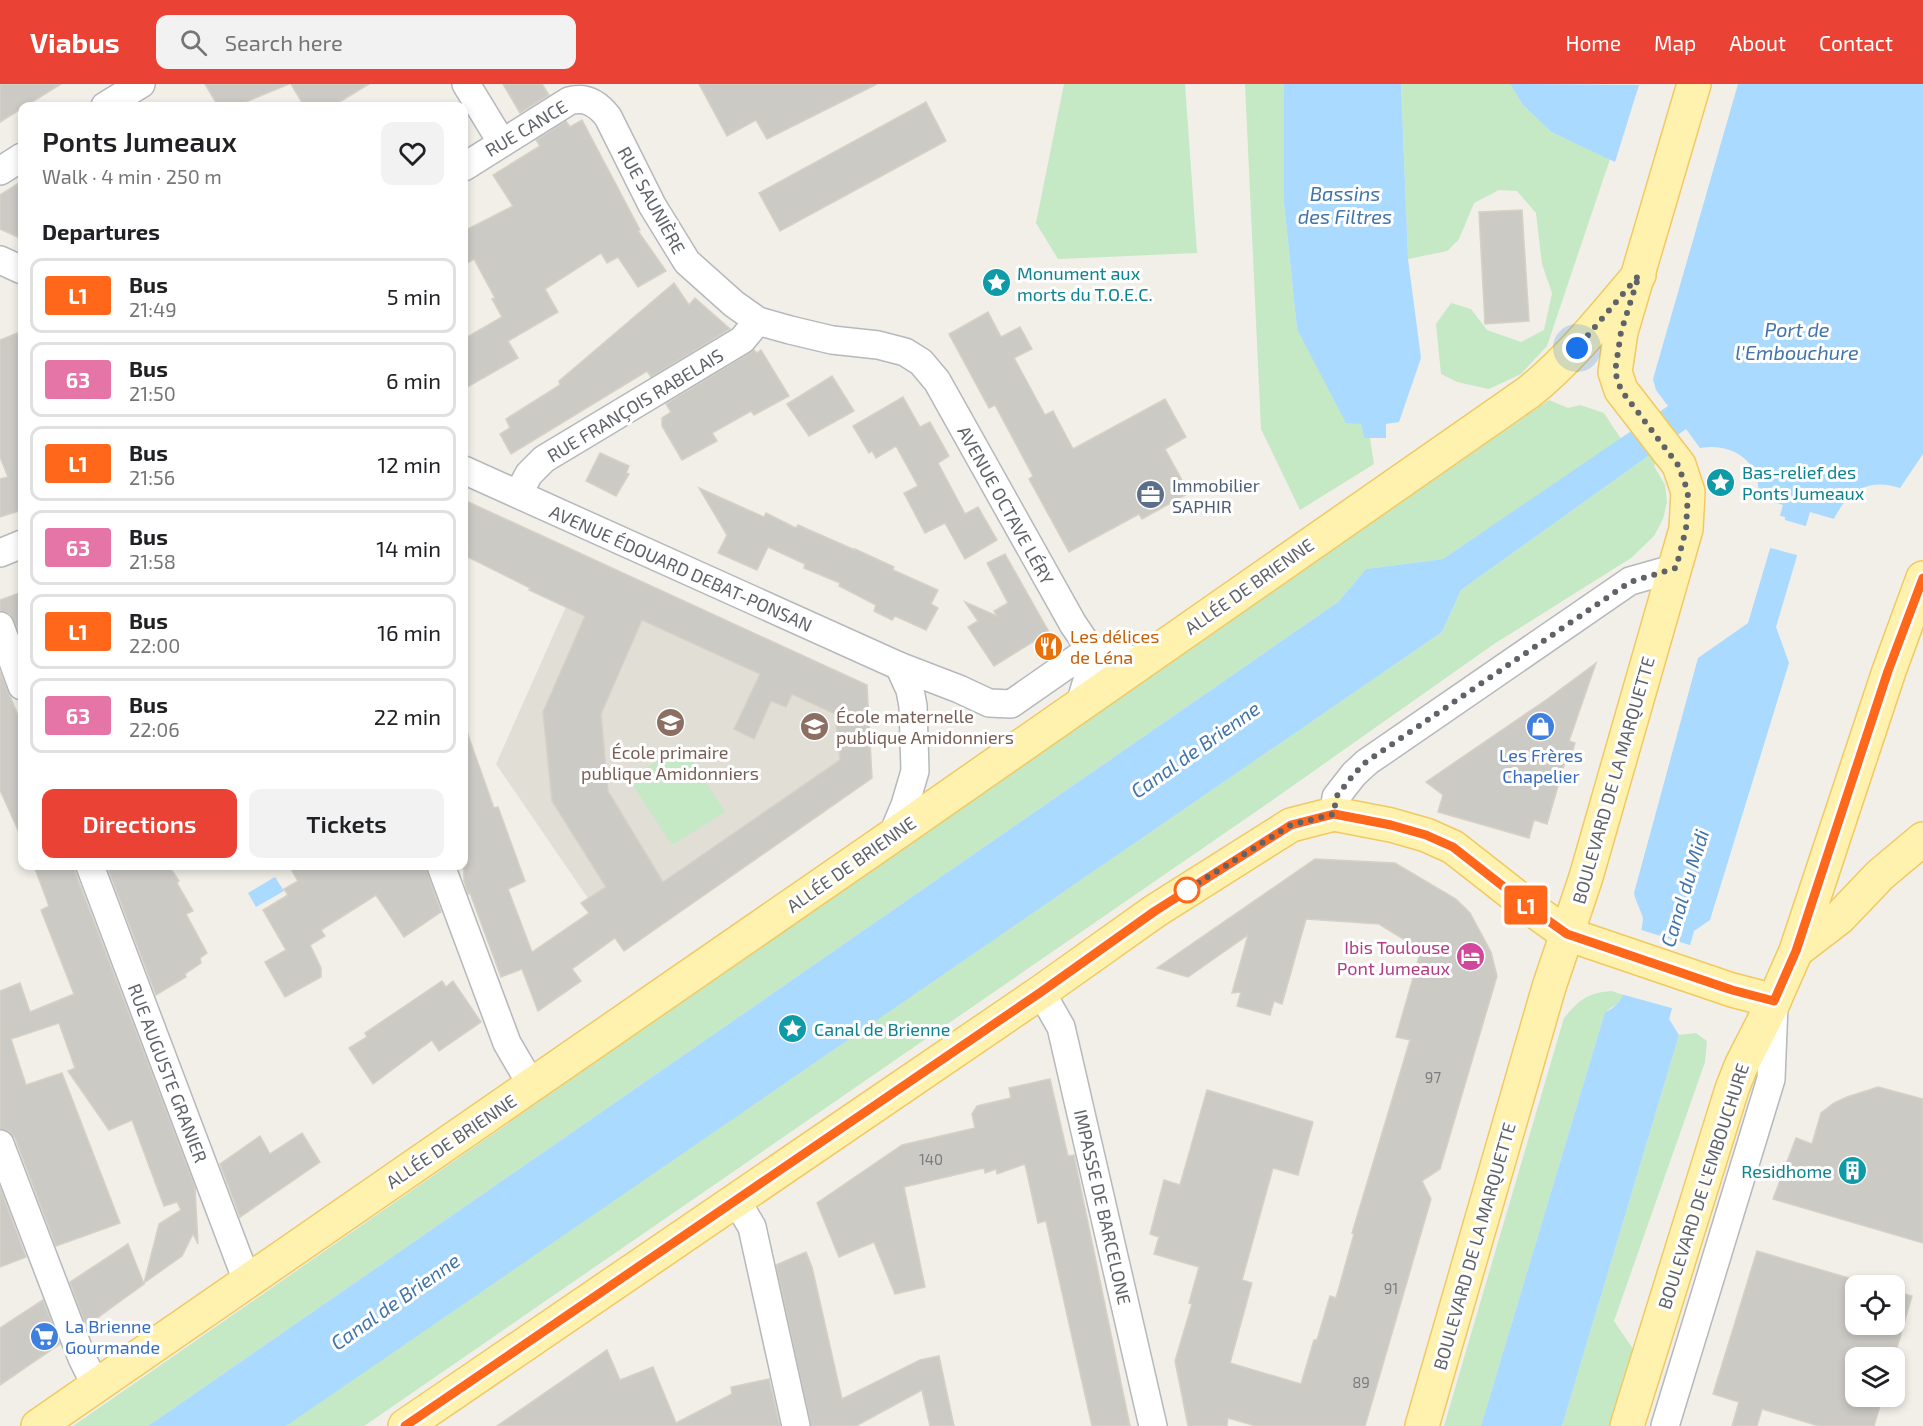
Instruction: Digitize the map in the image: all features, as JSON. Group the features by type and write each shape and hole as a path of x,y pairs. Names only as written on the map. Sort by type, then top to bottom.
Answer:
{"main road":[{"path":"1639,275 1694,84"},
{"name":"BOULEVARD DE LA MARQUETTE","path":"1422,1426 1526,1064 1578,938 1586,877 1686,529 1688,492 1678,465 1621,390 1615,372 1621,332 1639,275"},
{"name":"ALLÉE DE BRIENNE","path":"38,1426 532,1086 1530,392 1554,372 1577,348 1639,275"},
{"name":"BOULEVARD DE L'EMBOUCHURE","path":"1627,1426 1732,1089 1796,951 1888,671 1922,586"},
{"path":"405,1426 1041,992 1155,911 1291,825 1334,814 1400,827 1426,835 1453,847 1536,912 1578,938 1774,1001"},
{"path":"1796,951 1839,918 1880,875 1923,839"}],"street":[{"path":"112,102 141,84"},
{"path":"466,84 501,142"},
{"name":"RUE CANCE","path":"468,164 569,101 578,98 591,102"},
{"name":"RUE SAUNIÈRE","path":"591,102 608,117 652,205 687,262 734,304 759,321 832,340 878,345 905,352 921,362"},
{"path":"0,171 18,160"},
{"path":"0,260 18,268"},
{"name":"RUE FRANÇOIS RABELAIS","path":"518,494 529,474 544,459 742,340 759,321"},
{"name":"AVENUE OCTAVE LÉRY","path":"921,362 937,381 1073,624 1090,649"},
{"name":"AVENUE ÉDOUARD DEBAT-PONSAN","path":"468,472 899,666 989,703 1011,704 1090,649"},
{"path":"0,553 18,546"},
{"path":"1334,814 1336,797 1366,762 1630,582 1676,568"},
{"path":"0,626 18,675"},
{"path":"1080,704 1090,670 1090,649 1108,656 1143,661"},
{"path":"892,836 905,805 915,771 913,706 910,690 899,666"},
{"name":"RUE AUGUSTE GRANIER","path":"92,870 247,1281"},
{"path":"442,870 507,1043 532,1086"},
{"name":"IMPASSE DE BARCELONE","path":"1041,992 1062,1027 1153,1426"},
{"path":"1665,1426 1771,1078 1774,1001"},
{"path":"0,1144 82,1358 96,1386"},
{"path":"736,1200 752,1227 796,1426"}],"shaded area":[{"name":"École primaire publique Amidonniers","path":"588,557 867,685 872,778 624,951 496,764"}],"green space":[{"path":"1064,84 1185,84 1197,253 1058,259 1036,223"},
{"path":"1245,84 1284,84 1284,203 1297,329 1362,424 1364,438 1370,438 1374,464 1300,510 1261,429"},
{"path":"1401,84 1510,84 1523,105 1551,132 1610,159 1547,346 1521,374 1489,389 1457,382 1441,374 1436,324 1451,303 1471,309 1487,330 1521,342 1544,330 1552,293 1542,264 1536,213 1517,191 1499,190 1474,203 1459,239 1447,251 1408,259"},
{"path":"1549,400 1568,408 1580,405 1604,413 1621,439 1443,559 1366,569 1338,602 148,1426 73,1426"},
{"path":"1651,454 1656,463 1654,466 1665,485 1667,502 1663,519 1654,536 1631,558 1494,644 1274,799 364,1426 285,1426 1442,632 1461,590"},
{"path":"682,745 725,812 672,845 629,779"},
{"path":"1611,991 1624,995 1617,1004 1605,1012 1481,1426 1444,1426 1564,1018 1584,998"},
{"path":"1696,1033 1707,1041 1705,1062 1614,1321 1635,1352 1612,1426 1562,1426 1679,1035"}],"water":[{"name":"Bassins des Filtres","path":"1284,84 1401,84 1408,259 1421,358 1399,422 1386,424 1386,438 1364,438 1361,424 1346,423 1297,329 1284,203"},
{"path":"1510,84 1639,85 1615,162 1551,132 1523,105"},
{"path":"1738,84 1923,84 1923,454 1900,488 1878,485 1860,489 1846,501 1834,519 1810,512 1776,627 1789,663 1710,920 1694,931 1669,1019 1679,1035 1562,1426 1481,1426 1605,1012 1613,1008 1620,1000 1631,971 1643,919 1634,893 1698,658 1748,623 1783,505 1758,497 1756,474 1743,457 1723,448 1700,448 1686,429 1461,590 1442,632 286,1426 148,1426 1338,602 1366,569 1443,559 1668,406 1656,390 1653,379"},
{"path":"275,877 284,891 256,907 248,893"}],"pier":[{"path":"1777,515 1785,517 1785,520 1809,527 1800,556 1767,547"},
{"path":"1638,929 1693,946 1675,1009 1621,994"}],"building":[{"path":"0,84 61,84 32,102 18,102 18,111 0,122"},
{"path":"205,84 289,84 246,102 216,102"},
{"path":"291,84 369,84 340,102 302,102"},
{"path":"503,84 542,84 549,95 520,113"},
{"path":"699,84 877,84 767,139 756,120 727,136"},
{"path":"926,102 946,141 780,231 759,193"},
{"path":"582,120 640,230 638,231 666,271 638,287 618,257 607,263 601,253 545,289 558,312 508,341 518,358 468,387 468,337 502,317 492,299 495,298 474,259 468,263 468,229 513,206 493,175 540,146 536,140 566,121 570,127"},
{"path":"18,184 18,237 0,229 0,195"},
{"path":"1522,210 1529,321 1485,324 1479,212"},
{"path":"674,283 689,305 695,298 730,329 651,377 647,371 511,454 500,434 510,428 506,419 560,385 559,381"},
{"path":"988,312 1001,337 1020,327 1032,349 1014,358 1045,415 1053,411 1073,449 1165,399 1186,437 1165,449 1189,493 1142,519 1139,514 1069,552 1029,479 1033,476 995,405 989,408 949,334"},
{"path":"18,333 18,511 0,517 0,479 8,477 0,457 0,340"},
{"path":"754,350 757,353 761,350 789,396 754,415 751,411 712,433 717,441 682,460 662,426 662,418 671,412 666,404"},
{"path":"832,376 854,411 809,436 787,404"},
{"path":"903,397 920,427 930,422 949,456 938,463 965,514 978,507 997,540 965,559 945,523 925,533 904,493 918,486 896,446 876,458 872,451 869,453 853,426"},
{"path":"600,453 629,466 626,473 629,474 616,496 586,481"},
{"path":"699,488 764,517 766,513 796,528 798,525 855,549 894,567 893,570 938,590 931,604 938,608 926,630 895,616 892,620 874,611 876,605 839,586 840,583 804,568 805,564 768,547 757,570 718,553 727,535"},
{"path":"468,502 867,685 872,778 624,951 615,938 572,969 581,981 538,1011 522,969 501,977 464,881 464,870 468,870 468,735 494,808 498,807 525,881 508,889 532,952 589,913 581,903 606,887 552,801 543,712 585,616 529,590 530,588 468,557","holes":["642,620 760,674 734,729 754,739 771,701 786,707 792,694 835,714 840,760 663,882 608,791 601,714"]},
{"path":"1005,554 1049,632 994,666 968,627 978,621 965,602 997,616 994,611 1008,603 987,563"},
{"path":"18,593 18,629 10,614 0,611 0,600"},
{"path":"1596,663 1569,741 1575,743 1569,763 1565,762 1547,824 1534,820 1529,838 1438,812 1443,795 1426,782"},
{"path":"0,672 18,715 18,830 0,790"},
{"path":"1315,859 1395,863 1456,899 1470,913 1491,952 1497,976 1440,1169 1422,1181 1431,1199 1365,1426 1256,1426 1228,1418 1227,1426 1188,1426 1175,1361 1192,1304 1189,1303 1199,1267 1154,1254 1159,1237 1150,1234 1164,1180 1180,1185 1207,1090 1313,1122 1298,1175 1273,1168 1242,1280 1252,1283 1230,1363 1301,1384 1330,1296 1336,1298 1354,1234 1352,1233 1410,1040 1396,1037 1421,950 1379,924 1306,919 1282,1004 1274,1001 1270,1015 1237,1006 1241,992 1232,993 1248,935 1188,977 1157,968"},
{"path":"36,870 75,870 195,1187 198,1244 193,1234 182,1256 144,1283 159,1224 181,1210 177,1202 164,1206 132,1120 109,1130 68,1071 75,1068 59,1023 11,1039 26,1085 62,1073 120,1223 56,1246 15,1138 9,1131 0,1129 0,991 20,983 30,1012 74,994 41,910 49,906"},
{"path":"109,870 172,870 193,911 186,914 207,953 200,958 201,963 185,974 186,977 156,995"},
{"path":"291,870 426,870 441,912 404,937 376,895 321,930 325,936 310,945 321,968 321,977 285,997 265,962 286,950 263,910 288,895 284,889 298,881"},
{"path":"442,981 446,987 453,981 481,1022 439,1051 432,1040 373,1084 349,1048 367,1037 365,1033"},
{"path":"1050,1079 1068,1156 1074,1155 1130,1426 1092,1426 1046,1221 1038,1223 1025,1164 997,1174 996,1169 985,1173 984,1168 904,1187 925,1287 895,1294 874,1242 839,1257 817,1203 902,1145 975,1128 972,1114 977,1106 1011,1098 1009,1088"},
{"name":"Residhome","path":"1878,1087 1923,1099 1923,1243 1773,1199 1796,1138 1812,1144 1821,1113 1847,1097"},
{"path":"302,1133 320,1162 240,1217 220,1164 260,1136 270,1154"},
{"path":"0,1188 26,1257 0,1267"},
{"path":"128,1244 144,1284 86,1326 70,1282"},
{"path":"1757,1251 1845,1277 1845,1335 1901,1335 1897,1347 1845,1347 1845,1407 1880,1407 1874,1426 1819,1426 1762,1409 1757,1426 1732,1426 1739,1402 1713,1394"},
{"path":"806,1252 812,1267 842,1399 920,1360 939,1356 954,1426 930,1426 922,1390 856,1426 811,1426 776,1265"},
{"path":"1905,1294 1912,1296 1905,1320"},
{"path":"43,1300 60,1344 0,1385 0,1328"},
{"path":"607,1350 620,1380 653,1367 676,1423 732,1394 731,1387 769,1379 780,1426 497,1426"}],"bus line":[{"name":"L1","path":"405,1426 1041,992 1155,911 1291,825 1334,814 1391,825 1426,835 1453,847 1567,934 1732,990 1774,1001 1796,951 1888,671 1923,578"}],"place":[{"name":"Monument aux morts du T.O.E.C.","path":"996,283"},
{"name":"Bas-relief des Ponts Jumeaux","path":"1721,482"},
{"name":"Immobilier SAPHIR","path":"1151,495"},
{"name":"Les délices de Léna","path":"1049,646"},
{"name":"École primaire publique Amidonniers","path":"670,723"},
{"name":"École maternelle publique Amidonniers","path":"815,726"},
{"name":"Les Frères Chapelier","path":"1541,726"},
{"name":"Ibis Toulouse Pont Jumeaux","path":"1471,957"},
{"name":"Canal de Brienne","path":"793,1029"},
{"name":"Residhome","path":"1853,1171"},
{"name":"La Brienne Gourmande","path":"44,1336"}],"route":[{"path":"1187,890 1179,895 1291,825 1334,814 1336,797 1366,762 1630,582 1676,568 1686,529 1688,492 1678,465 1621,390 1615,372 1621,332 1639,275 1577,348"}],"water label":[{"name":"Port de l'Embouchure","path":"1797,340"},
{"name":"Canal du Midi","path":"1684,888"}]}
